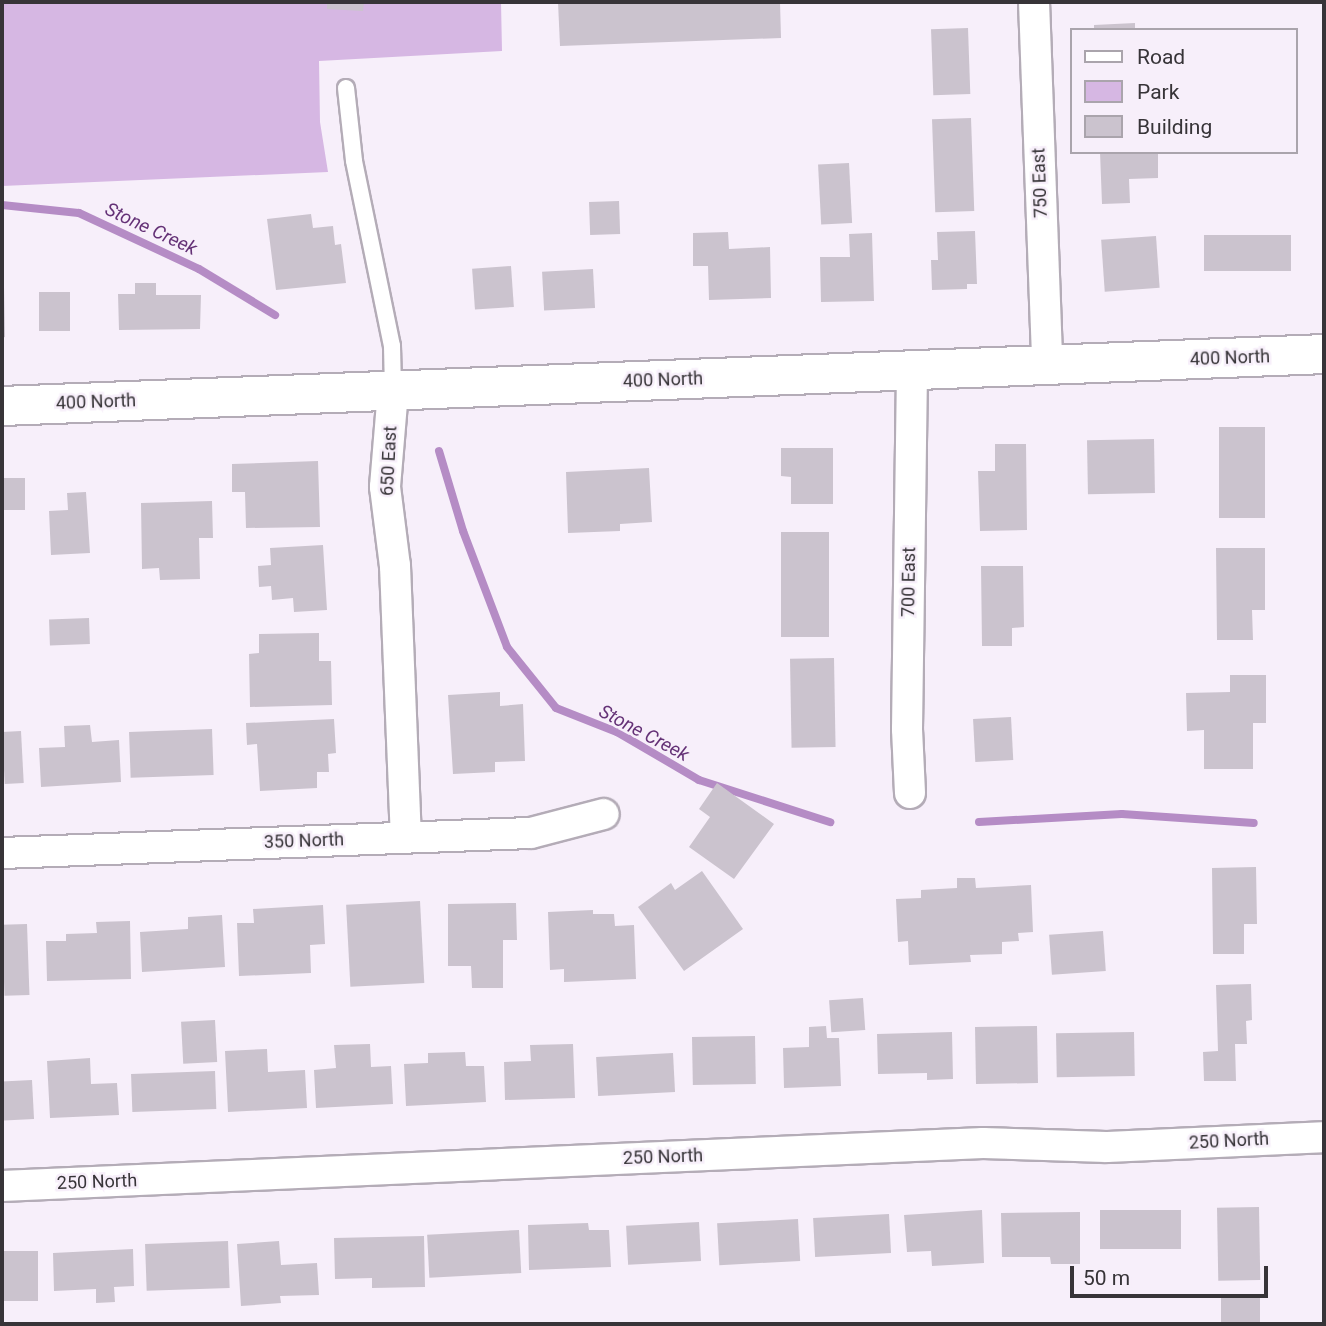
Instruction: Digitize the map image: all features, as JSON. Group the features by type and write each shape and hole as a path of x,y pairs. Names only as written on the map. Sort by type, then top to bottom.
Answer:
{"main road":[{"name":"400 North","path":"2,406 1324,354"}],"street":[{"name":"750 East","path":"1034,2 1047,365"},
{"name":"700 East","path":"911,793 906,729 912,370"},
{"name":"650 East","path":"393,391 385,487 395,566 407,837"},
{"name":"350 North","path":"2,853 531,833 604,814"},
{"name":"250 North","path":"2,1186 983,1143 1106,1147 1324,1137"}],"lane":[{"name":"650 East","path":"346,88 354,161 392,346 393,391"}],"green space":[{"path":"2,2 501,2 502,51 319,61 320,122 328,172 2,186"}],"building":[{"path":"327,2 364,2 363,11 327,9"},
{"path":"558,2 780,2 781,38 560,46"},
{"path":"1135,23 1135,28 1094,28 1094,25"},
{"path":"968,28 970,94 933,95 931,29"},
{"path":"971,118 974,211 935,212 932,119"},
{"path":"1100,154 1158,154 1158,178 1129,179 1130,203 1102,204"},
{"path":"849,163 852,223 821,225 818,165"},
{"path":"619,201 620,234 590,235 589,202"},
{"path":"311,214 313,228 333,226 335,245 341,244 346,283 276,290 267,219"},
{"path":"975,231 977,284 967,284 967,289 932,290 931,260 938,260 937,232"},
{"path":"728,232 729,249 770,247 771,298 709,300 708,266 693,266 693,233"},
{"path":"872,233 874,301 821,302 820,257 850,257 849,234"},
{"path":"1204,235 1291,235 1291,271 1204,271"},
{"path":"1156,236 1160,288 1105,292 1101,240"},
{"path":"511,266 514,307 475,310 472,269"},
{"path":"593,269 595,308 544,311 542,272"},
{"path":"135,283 156,283 156,295 201,295 200,329 119,330 118,294 135,294"},
{"path":"2,287 5,337 2,338"},
{"path":"39,292 70,292 70,331 39,331"},
{"path":"1219,427 1265,427 1265,518 1219,518"},
{"path":"1154,439 1155,493 1088,494 1087,440"},
{"path":"995,444 1026,444 1027,530 980,531 978,471 995,471"},
{"path":"781,448 833,448 833,504 791,504 791,477 781,476"},
{"path":"318,461 320,527 246,528 245,492 232,492 232,464"},
{"path":"649,468 652,522 620,524 620,531 568,533 566,472"},
{"path":"2,478 25,478 25,510 2,510"},
{"path":"86,492 90,553 51,555 49,511 68,510 67,493"},
{"path":"212,501 213,538 199,538 200,579 160,580 159,568 142,569 141,503"},
{"path":"781,532 829,532 829,637 781,637"},
{"path":"323,545 327,610 294,612 293,598 272,600 271,586 259,587 258,566 271,565 270,548"},
{"path":"1216,548 1265,548 1265,610 1252,610 1253,640 1217,640"},
{"path":"981,566 1023,566 1024,627 1012,628 1012,646 982,646"},
{"path":"89,618 90,644 50,645 49,619"},
{"path":"319,633 319,661 331,661 332,705 250,707 249,654 259,653 259,634"},
{"path":"834,658 836,747 792,748 790,659"},
{"path":"1230,675 1266,675 1266,723 1253,723 1253,769 1204,769 1204,730 1187,731 1186,693 1230,692"},
{"path":"500,692 500,706 523,704 525,761 495,762 495,772 453,774 448,695"},
{"path":"1011,717 1013,760 975,762 973,719"},
{"path":"334,719 336,753 328,754 329,772 317,772 317,788 260,791 257,744 247,745 246,723"},
{"path":"90,725 92,742 119,740 121,782 41,787 39,748 65,747 64,726"},
{"path":"212,729 214,775 131,778 129,732"},
{"path":"21,731 24,783 5,784 2,732"},
{"path":"717,783 774,824 734,879 689,847 710,817 699,809"},
{"path":"1256,867 1257,924 1244,924 1244,954 1213,954 1212,868"},
{"path":"702,871 743,929 684,971 638,907 671,883 675,890"},
{"path":"957,878 975,878 976,888 1031,885 1033,932 1018,933 1019,941 1002,942 1002,954 970,955 971,962 909,965 908,941 898,942 896,899 921,898 921,890 957,888"},
{"path":"420,901 424,983 350,987 346,905"},
{"path":"516,903 517,940 503,940 503,988 472,988 471,966 448,966 448,904"},
{"path":"323,905 325,944 310,945 311,973 239,976 237,923 254,923 253,909"},
{"path":"593,910 593,914 614,914 615,926 634,925 636,979 564,982 564,969 550,970 548,912"},
{"path":"222,915 225,967 142,972 140,932 188,929 188,917"},
{"path":"130,921 131,979 47,981 46,941 66,941 66,934 97,933 96,922"},
{"path":"27,924 29,995 4,996 2,925"},
{"path":"1103,931 1106,971 1052,975 1049,935"},
{"path":"1251,984 1252,1020 1246,1021 1247,1044 1235,1044 1236,1081 1204,1081 1203,1052 1218,1051 1216,985"},
{"path":"863,998 865,1030 831,1032 829,1000"},
{"path":"215,1020 217,1062 183,1064 181,1022"},
{"path":"826,1026 827,1038 839,1038 841,1086 784,1088 783,1048 809,1047 809,1027"},
{"path":"1037,1026 1038,1083 976,1084 975,1027"},
{"path":"952,1032 953,1079 927,1080 927,1073 878,1074 877,1034"},
{"path":"1134,1032 1135,1076 1057,1077 1056,1033"},
{"path":"755,1036 756,1084 693,1085 692,1037"},
{"path":"370,1044 371,1067 391,1066 393,1104 316,1108 314,1070 336,1068 334,1045"},
{"path":"573,1044 575,1098 505,1100 504,1062 531,1061 530,1045"},
{"path":"267,1049 268,1072 305,1070 307,1108 228,1112 225,1051"},
{"path":"465,1052 466,1066 484,1066 486,1102 406,1106 404,1064 428,1063 428,1053"},
{"path":"673,1053 675,1092 598,1096 596,1057"},
{"path":"90,1058 91,1084 117,1083 119,1115 50,1118 47,1061"},
{"path":"215,1071 216,1109 132,1112 131,1074"},
{"path":"32,1080 34,1119 4,1121 2,1082"},
{"path":"1259,1207 1260,1280 1218,1281 1217,1208"},
{"path":"982,1210 984,1263 932,1266 931,1251 907,1252 904,1215"},
{"path":"1100,1210 1181,1210 1181,1249 1100,1249"},
{"path":"1080,1212 1080,1264 1051,1264 1050,1257 1002,1257 1001,1213"},
{"path":"889,1214 891,1253 815,1257 813,1218"},
{"path":"798,1219 800,1261 719,1265 717,1223"},
{"path":"699,1222 701,1261 628,1265 626,1226"},
{"path":"588,1223 589,1230 609,1230 611,1267 529,1270 528,1225"},
{"path":"519,1230 521,1273 429,1278 427,1235"},
{"path":"424,1236 425,1287 372,1288 372,1278 335,1279 334,1238"},
{"path":"228,1241 230,1288 147,1291 145,1244"},
{"path":"279,1241 281,1265 317,1263 319,1295 280,1296 281,1303 241,1306 237,1244"},
{"path":"133,1249 134,1286 114,1287 115,1302 96,1303 96,1289 54,1291 53,1253"},
{"path":"2,1251 38,1251 38,1301 2,1301"},
{"path":"1221,1296 1260,1296 1260,1324 1221,1324"}],"waterway":[{"name":"Stone Creek","path":"2,205 79,213 199,269 275,315"},
{"name":"Stone Creek","path":"439,451 463,531 507,647 556,708 617,732 699,780 830,822"},
{"name":"Stone Creek","path":"979,822 1122,814 1254,823"}]}
